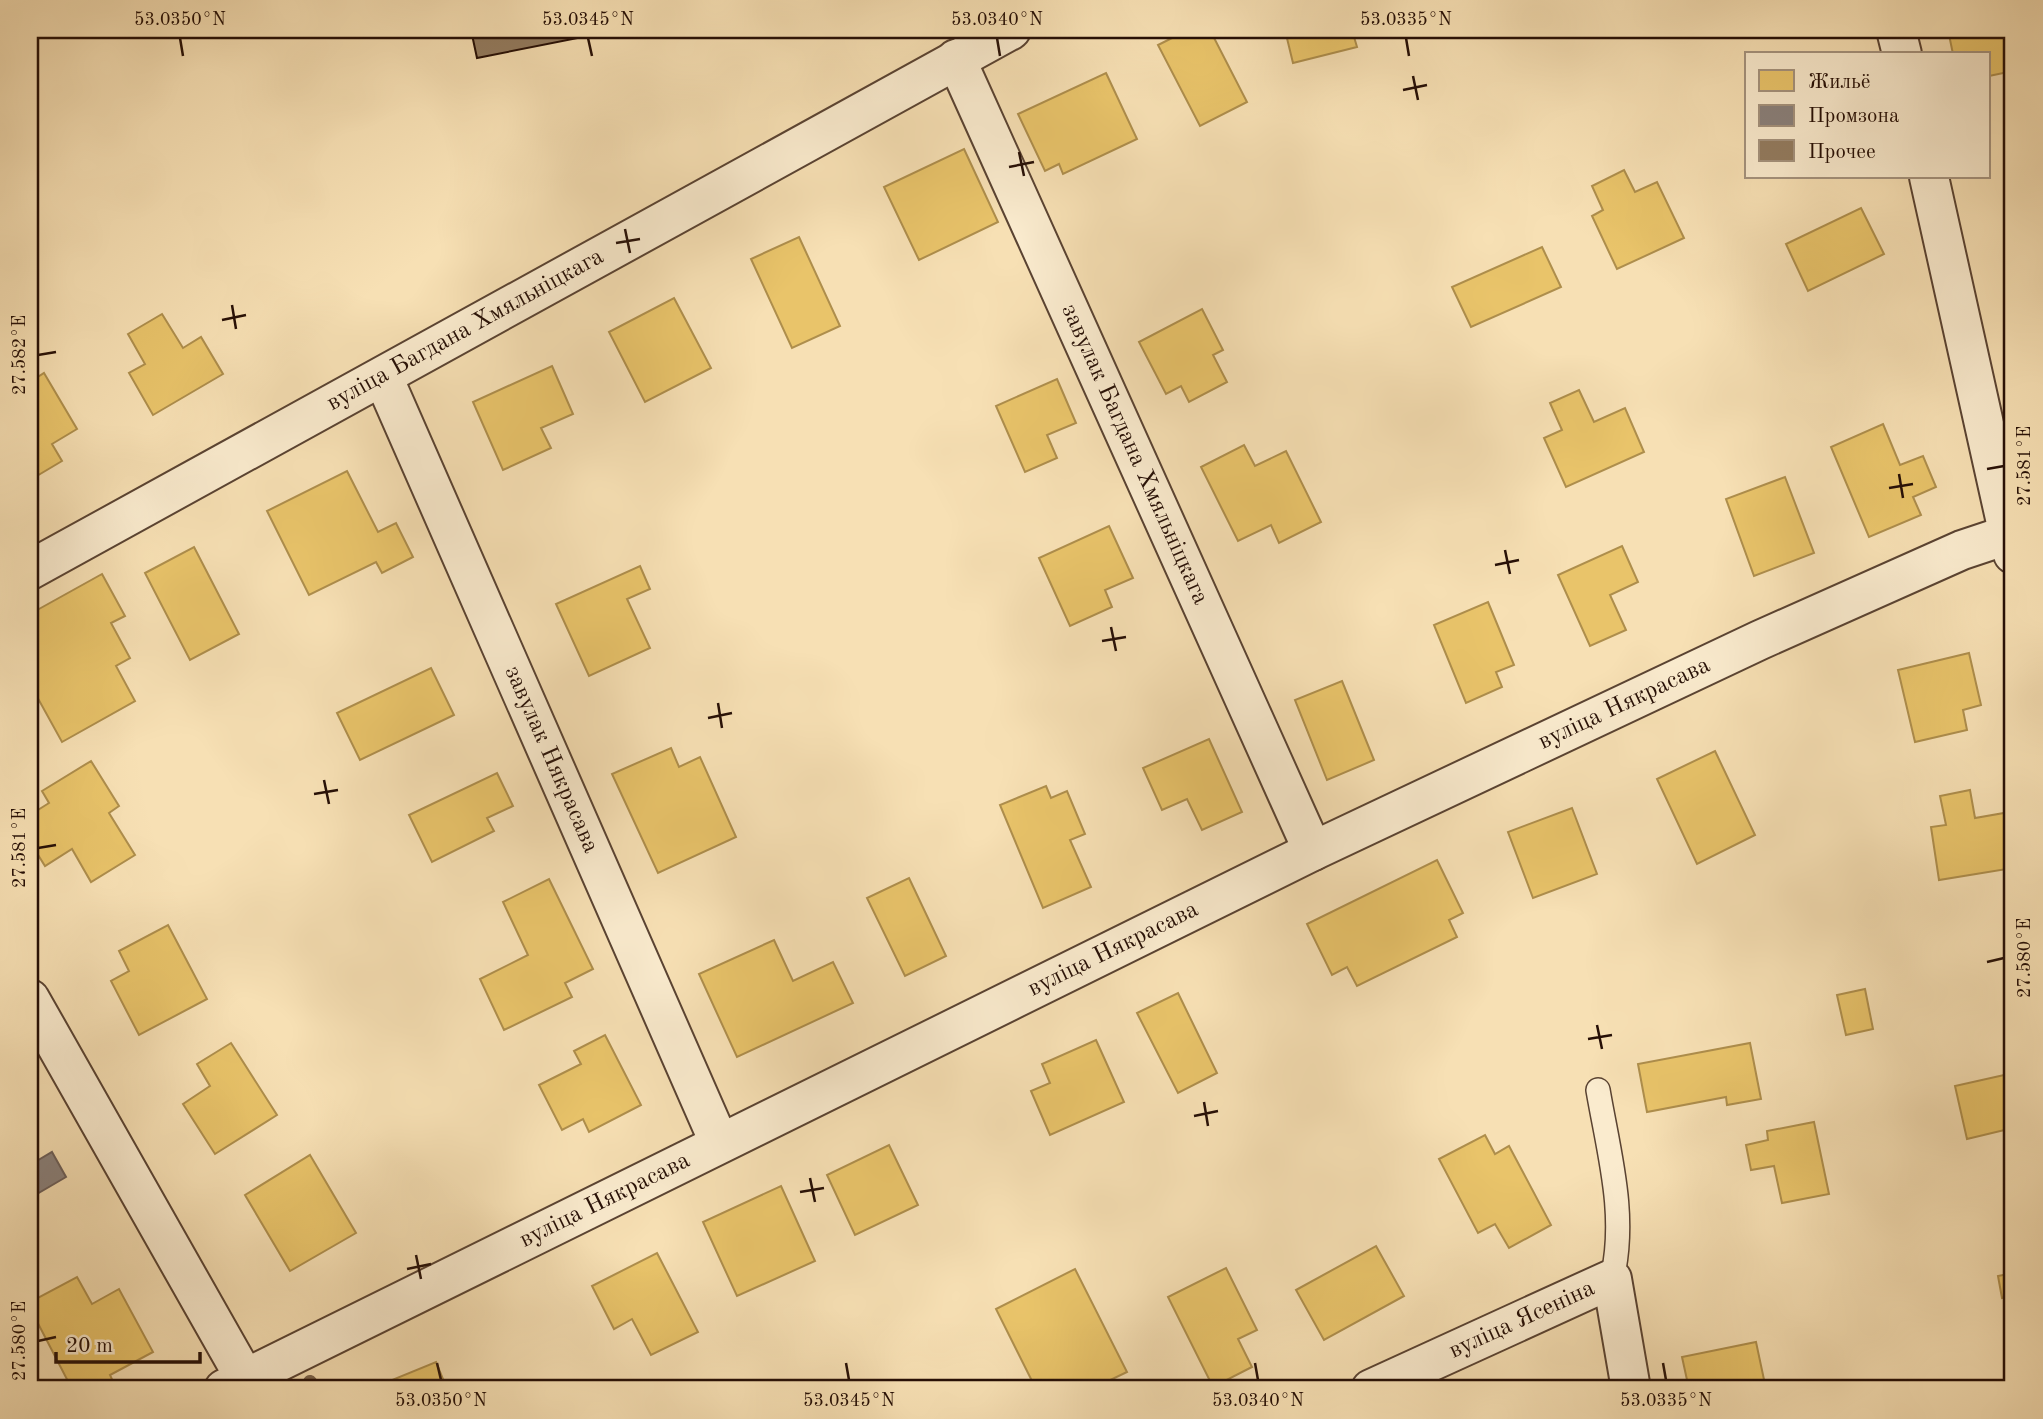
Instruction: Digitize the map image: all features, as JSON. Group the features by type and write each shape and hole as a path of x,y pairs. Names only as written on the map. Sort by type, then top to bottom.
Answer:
{"street":[{"name":"вуліца Багдана Хмяльніцкага","path":"30,570 1011,30"},
{"path":"1896,30 1902,52"},
{"name":"завулак Багдана Хмяльніцкага","path":"956,59 1314,851"},
{"path":"1929,178 2012,541"},
{"name":"завулак Някрасава","path":"383,377 719,1142"},
{"name":"вуліца Някрасава","path":"240,1386 719,1142 1314,851 1773,634 1962,550 2012,541"},
{"path":"30,999 240,1386"},
{"name":"вуліца Ясеніна","path":"1371,1389 1612,1279 1631,1389"}],"lane":[{"path":"1598,1090 1620,1215 1620,1246 1612,1279"}],"building: Жильё":[{"path":"1188,30 1210,30 1247,102 1200,126 1158,45"},
{"path":"1285,30 1352,30 1357,47 1293,63"},
{"path":"1948,30 2007,30 2013,71 1990,76 1990,52 1953,52"},
{"path":"1106,73 1137,139 1063,174 1059,164 1045,171 1018,114"},
{"path":"964,149 998,222 919,260 884,187"},
{"path":"1624,170 1635,192 1657,182 1684,238 1617,269 1592,216 1603,210 1592,186"},
{"path":"1861,208 1884,254 1808,291 1786,244"},
{"path":"799,237 840,326 792,348 751,259"},
{"path":"1542,247 1561,287 1471,327 1452,287"},
{"path":"674,298 711,368 645,402 609,332"},
{"path":"1202,309 1223,350 1213,355 1227,382 1189,402 1181,386 1166,394 1139,342"},
{"path":"162,314 183,348 201,337 223,374 153,415 129,373 145,364 128,334"},
{"path":"552,366 573,414 541,428 551,448 503,470 473,402"},
{"path":"44,373 77,429 52,444 62,461 30,480 30,382"},
{"path":"1057,379 1076,423 1047,435 1057,458 1025,472 996,406"},
{"path":"1579,390 1594,422 1625,408 1644,452 1566,487 1544,438 1562,430 1550,403"},
{"path":"1883,424 1900,465 1923,456 1936,487 1913,497 1921,515 1869,537 1831,447"},
{"path":"1244,445 1255,466 1286,451 1321,522 1279,543 1271,525 1238,541 1201,467"},
{"path":"347,471 378,532 396,523 413,557 382,573 376,562 309,595 267,511"},
{"path":"1785,477 1814,553 1754,576 1726,499"},
{"path":"1109,526 1133,578 1105,590 1112,607 1070,626 1039,558"},
{"path":"1622,546 1638,582 1610,595 1626,630 1590,646 1558,575"},
{"path":"194,547 239,634 190,660 145,573"},
{"path":"640,566 650,589 627,599 650,648 589,676 556,604"},
{"path":"102,574 125,616 111,623 130,658 116,666 135,701 62,742 30,684 30,614"},
{"path":"1488,602 1514,665 1496,672 1502,687 1466,703 1434,625"},
{"path":"1969,653 1981,705 1963,710 1967,730 1915,742 1898,670"},
{"path":"431,668 454,715 360,760 337,713"},
{"path":"1342,681 1374,760 1327,780 1295,700"},
{"path":"1209,739 1242,812 1202,830 1187,799 1162,810 1143,768"},
{"path":"671,748 679,767 700,757 736,837 658,873 612,774"},
{"path":"1715,751 1755,835 1697,864 1657,779"},
{"path":"91,761 119,806 109,813 135,855 91,882 72,849 45,866 30,842 30,815 49,803 42,791"},
{"path":"497,773 513,806 487,818 494,831 432,862 409,815"},
{"path":"1046,786 1051,798 1067,791 1085,834 1070,840 1091,887 1043,908 1000,805"},
{"path":"1970,790 1975,818 2004,813 2013,868 1939,880 1931,827 1946,825 1940,796"},
{"path":"1572,808 1597,874 1533,898 1508,832"},
{"path":"1437,860 1463,913 1449,920 1457,937 1357,986 1347,967 1332,975 1307,924"},
{"path":"909,878 946,956 905,976 867,898"},
{"path":"549,879 593,969 565,983 572,997 504,1030 480,979 528,955 503,902"},
{"path":"168,925 207,999 139,1035 111,981 129,971 119,951"},
{"path":"774,940 793,981 833,962 853,1003 737,1057 699,974"},
{"path":"1865,989 1873,1029 1846,1035 1837,995"},
{"path":"1178,993 1217,1073 1178,1093 1137,1013"},
{"path":"605,1035 641,1105 589,1132 583,1119 562,1130 539,1085 581,1064 574,1051"},
{"path":"1096,1040 1124,1102 1050,1135 1031,1091 1050,1083 1042,1064"},
{"path":"231,1043 277,1115 215,1154 183,1104 210,1086 197,1064"},
{"path":"1750,1043 1761,1099 1727,1105 1726,1097 1647,1112 1638,1064"},
{"path":"2013,1073 2013,1128 1967,1139 1955,1086"},
{"path":"1814,1122 1829,1194 1782,1203 1774,1166 1751,1170 1746,1145 1768,1140 1767,1131"},
{"path":"1485,1135 1495,1154 1509,1146 1551,1225 1509,1248 1495,1224 1478,1233 1439,1159"},
{"path":"889,1145 918,1205 855,1235 827,1175"},
{"path":"310,1155 356,1233 290,1271 245,1195"},
{"path":"781,1186 815,1261 737,1296 703,1222"},
{"path":"2013,1231 2013,1265 2007,1232"},
{"path":"1376,1246 1404,1296 1324,1340 1296,1290"},
{"path":"657,1253 698,1332 651,1355 632,1319 614,1329 592,1286"},
{"path":"1226,1268 1257,1330 1238,1339 1252,1367 1213,1387 1168,1297"},
{"path":"1075,1269 1127,1372 1104,1383 1107,1389 1036,1389 996,1309"},
{"path":"2013,1273 2013,1296 2002,1298 1998,1276"},
{"path":"77,1277 92,1304 119,1289 153,1352 110,1375 115,1386 108,1389 72,1389 30,1308 30,1302"},
{"path":"1756,1342 1766,1389 1689,1389 1682,1357"},
{"path":"2013,1355 2013,1383 2007,1356"},
{"path":"436,1362 447,1389 395,1389 392,1380"},
{"path":"465,1383 468,1389 448,1389"}],"building: Промзона":[{"path":"52,1152 66,1177 30,1198 30,1165"}],"building: Прочее":[{"path":"471,30 618,30 477,58"}],"waterway":[{"path":"310,1382 315,1389"}]}
